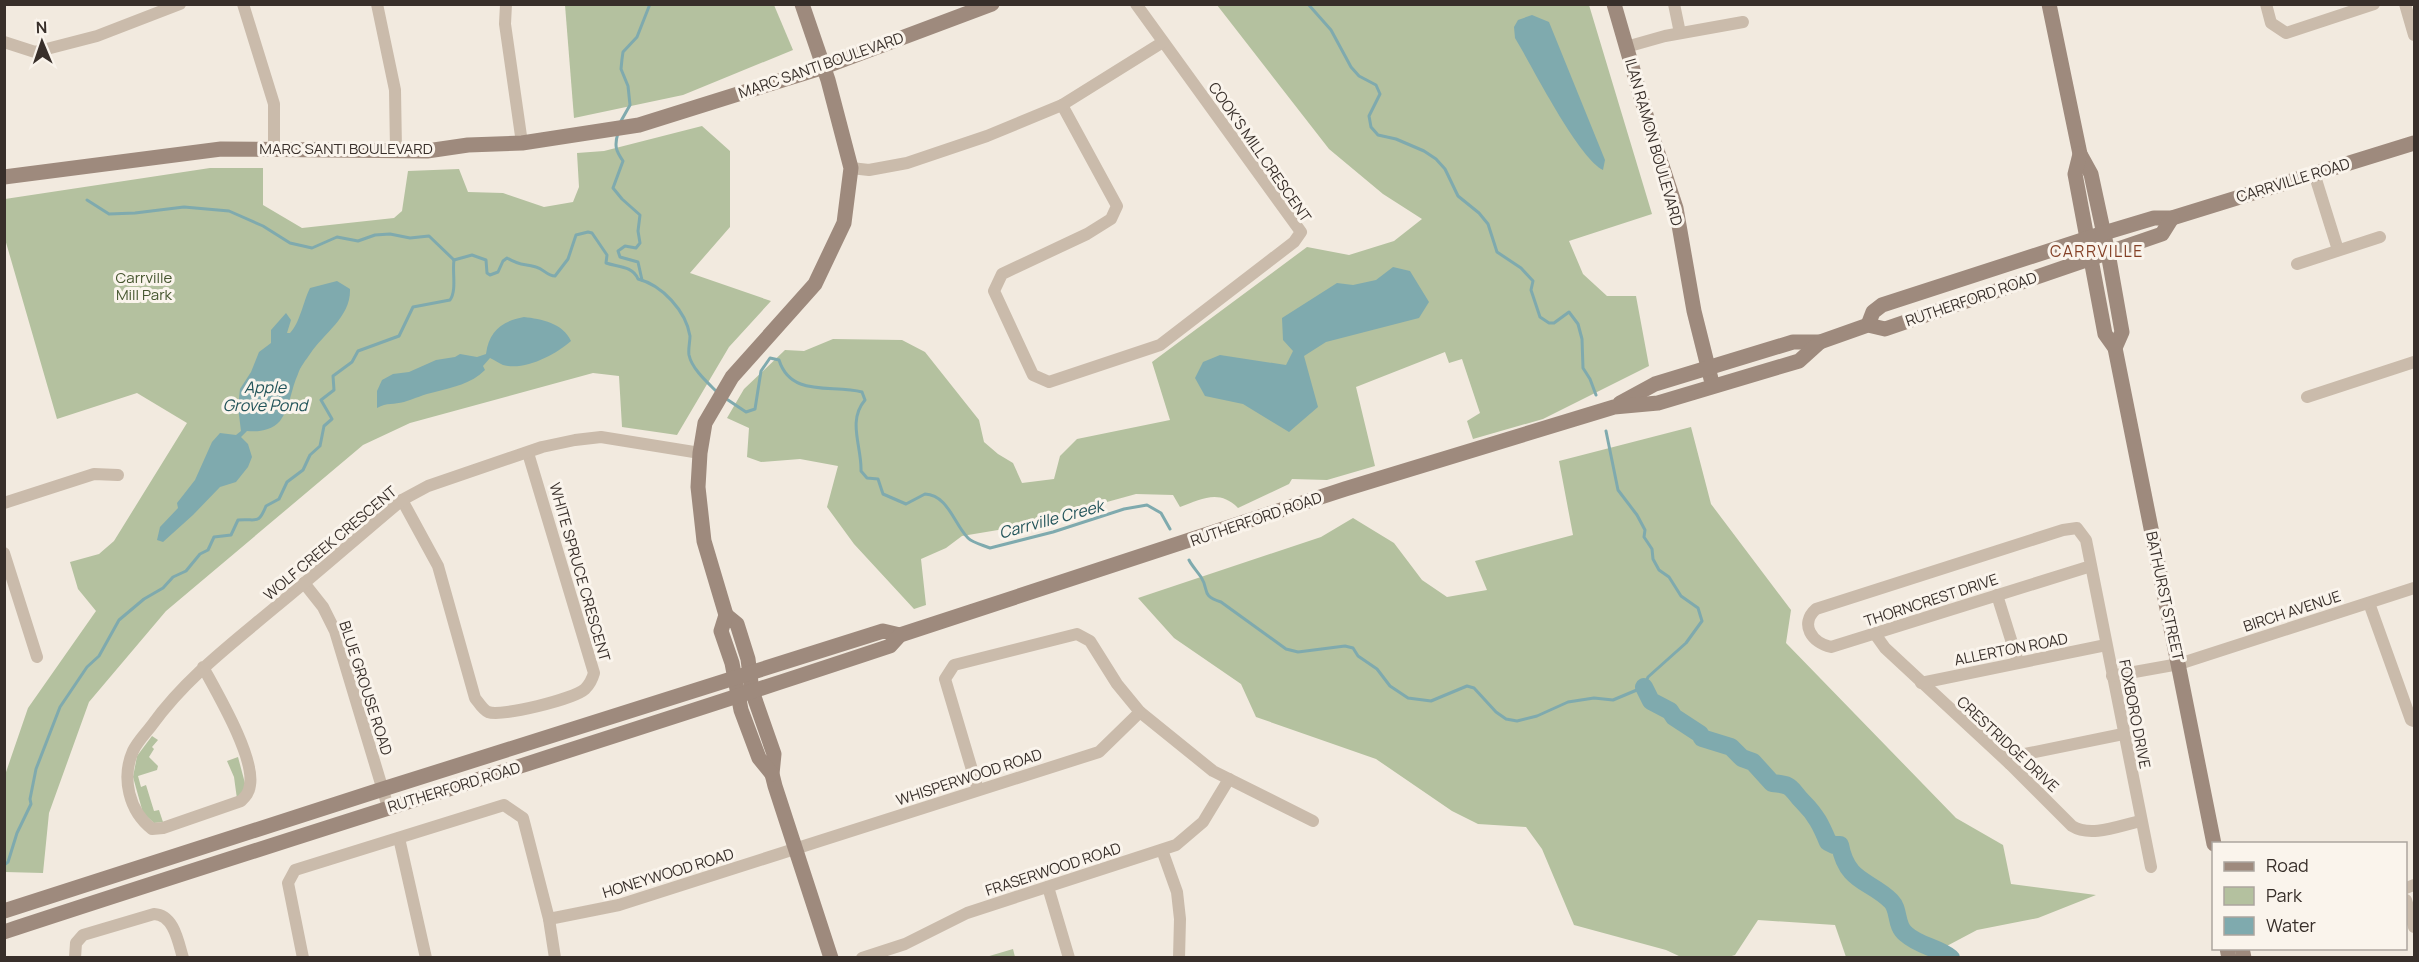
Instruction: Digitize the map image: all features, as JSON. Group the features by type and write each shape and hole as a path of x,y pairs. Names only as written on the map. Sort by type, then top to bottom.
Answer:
{"main road":[{"path":"802,4 824,67 851,168 844,223 815,284 732,377 705,423 698,487 704,541 726,615 737,624 748,659 742,675 746,694 774,754 772,774 794,849 831,957"},
{"name":"MARC SANTI BOULEVARD","path":"4,177 200,151 274,148 427,151 468,145 522,142 639,125 668,114 824,67 992,4"},
{"name":"ILAN RAMON BOULEVARD","path":"1614,4 1676,208 1694,311 1713,386"},
{"name":"BATHURST STREET","path":"2049,4 2080,154 2091,174 2104,233 2122,332 2115,348"},
{"name":"CARRVILLE ROAD","path":"2087,238 2154,218 2172,218 2415,143"},
{"name":"BATHURST STREET","path":"2080,154 2075,174 2105,334 2115,348 2214,842"},
{"name":"CARRVILLE ROAD","path":"2108,254 2162,234 2172,218"},
{"name":"RUTHERFORD ROAD","path":"1868,325 1873,312 1882,305 2087,238"},
{"name":"RUTHERFORD ROAD","path":"1614,407 1655,384 1793,342 1820,342 1868,325 1885,329 2108,254"},
{"name":"RUTHERFORD ROAD","path":"4,932 746,694 890,645 900,635 1345,489 1614,407 1658,403 1799,361 1820,342"},
{"name":"RUTHERFORD ROAD","path":"4,911 883,631 900,635"}],"street":[{"path":"4,42 35,52 97,36 180,4"},
{"path":"243,4 274,104 274,148"},
{"path":"377,4 395,90 396,150"},
{"path":"506,4 506,24 522,142"},
{"name":"COOK'S MILL CRESCENT","path":"1062,105 1117,206 1111,219 1087,234 1002,274 994,291 1033,375 1049,382 1160,345 1294,242 1301,232 1136,4"},
{"path":"1674,4 1680,33"},
{"path":"2266,4 2271,23 2286,33 2374,4"},
{"path":"2405,4 2415,35"},
{"path":"1626,47 1680,33 1743,22"},
{"path":"851,168 869,170 907,163 987,136 1062,105 1163,42"},
{"path":"2314,173 2338,250"},
{"path":"2297,264 2380,237"},
{"path":"2307,397 2415,362"},
{"name":"WOLF CREEK CRESCENT","path":"203,667 229,712 237,734 250,775 248,795 241,801 163,828 152,829 136,812 127,784 127,770 134,749 167,704 203,667 402,500 428,486 575,440 601,437 700,453"},
{"name":"WHITE SPRUCE CRESCENT","path":"402,500 438,566 475,698 485,711 496,714 518,711 583,691 591,683 594,673 528,453"},
{"path":"4,503 94,474 118,475"},
{"name":"FOXBORO DRIVE","path":"1816,609 2077,528 2086,540 2151,867"},
{"path":"4,553 37,657"},
{"name":"THORNCREST DRIVE","path":"1816,609 1810,615 1808,624 1810,632 1821,645 1832,647 2091,566"},
{"name":"BLUE GROUSE ROAD","path":"304,583 323,607 334,631 388,807"},
{"name":"BIRCH AVENUE","path":"2112,676 2179,664 2415,588"},
{"path":"1997,595 2018,662"},
{"path":"2369,603 2411,720 2415,721"},
{"path":"978,790 945,679 954,665 1077,634 1090,641 1117,684 1140,712 1213,771 1313,820"},
{"name":"CRESTRIDGE DRIVE","path":"1875,634 1884,648 2078,830 2091,831 2141,821"},
{"name":"ALLERTON ROAD","path":"1921,683 2106,645"},
{"name":"WHISPERWOOD ROAD","path":"794,849 1099,752 1140,712"},
{"path":"2010,764 2020,755 2123,734"},
{"name":"FRASERWOOD ROAD","path":"862,957 905,944 967,913 1176,845 1203,822 1230,780"},
{"path":"303,957 288,884 295,870 504,805 523,818 549,919 555,957"},
{"path":"399,838 426,957"},
{"name":"HONEYWOOD ROAD","path":"549,919 619,905 794,849"},
{"path":"1162,850 1176,892 1180,919 1179,957"},
{"path":"1048,887 1069,957"},
{"path":"2407,903 2415,927"},
{"path":"75,957 76,943 83,935 154,914 163,916 169,921 183,957"}],"green space":[{"path":"565,5 774,5 793,50 683,95 574,118"},
{"path":"1217,5 1589,5 1652,214 1569,241 1583,274 1607,296 1636,296 1649,366 1543,419 1473,439 1467,421 1480,413 1462,359 1449,363 1445,352 1356,387 1375,466 1327,480 1292,479 1289,484 1238,508 1231,502 1217,497 1210,497 1180,507 1173,495 1136,494 1016,527 962,536 946,548 921,559 926,605 914,609 854,544 827,507 838,466 800,459 761,462 747,457 749,428 727,418 744,389 785,350 804,351 833,339 902,340 925,352 979,420 984,442 1013,463 1022,483 1054,479 1060,456 1077,439 1170,420 1152,362 1307,247 1349,255 1394,241 1422,219 1383,194 1329,149"},
{"name":"Carrville Mill Park","path":"702,126 730,151 730,227 690,273 771,301 729,347 677,435 622,427 619,376 593,373 410,423 363,445 166,611 89,702 49,813 43,873 5,872 5,775 28,708 96,611 78,589 70,562 99,554 114,541 187,423 137,393 57,419 5,239 5,199 210,168 263,168 263,205 302,228 394,218 402,211 408,171 459,169 468,192 503,193 544,207 573,202 579,187 577,153 604,151"},
{"path":"1691,427 1711,504 1791,610 1786,643 1956,818 2003,845 2011,884 2096,895 2038,918 1977,930 1926,957 1846,957 1835,925 1758,920 1735,955 1725,958 1681,957 1666,950 1574,925 1542,849 1526,827 1478,824 1452,811 1376,759 1256,717 1241,684 1174,638 1138,598 1321,537 1353,518 1394,543 1422,580 1447,597 1487,590 1475,561 1573,535 1559,461"},
{"path":"152,736 158,740 152,747 154,749 149,757 158,766 157,770 138,776 141,787 146,785 154,811 159,810 163,822 154,823 143,813 133,777 137,756"},
{"path":"238,757 246,787 237,799 234,777 227,761"},
{"path":"1013,949 1015,957 986,957"}],"water":[{"path":"1532,15 1549,22 1605,160 1603,170 1592,161 1568,129 1515,38 1514,27 1518,20"},
{"path":"1393,267 1410,271 1429,302 1419,318 1326,342 1304,356 1318,407 1289,432 1243,404 1205,396 1195,378 1203,362 1220,355 1286,365 1293,351 1283,340 1282,318 1337,283 1353,285 1376,280"},
{"name":"Apple Grove Pond","path":"337,281 350,289 346,308 302,366 280,421 264,430 247,431 241,437 248,444 252,457 248,467 236,482 220,487 163,542 157,540 160,527 178,508 177,503 195,480 212,442 220,433 236,435 241,431 238,407 240,389 251,372 259,352 271,343 271,330 286,313 291,320 287,333 290,333 299,318 310,288"},
{"path":"524,317 557,326 571,341 557,352 521,366 503,365 490,358 483,366 485,370 468,382 377,408 377,391 382,380 393,374 409,372 436,360 460,354 477,357 486,354 490,339 498,328 509,321"}],"waterway":[{"name":"Carrville Creek","path":"621,121 630,105 628,86 621,69 623,52 637,37 650,4"},
{"path":"1308,4 1331,30 1351,67 1359,76 1376,85 1380,94 1369,116 1371,127 1378,135 1396,139 1436,159 1445,169 1458,196 1479,213 1488,224 1497,252 1521,268 1533,281 1531,290 1540,317 1549,323 1554,323 1569,312 1578,324 1582,339 1583,368 1596,395"},
{"name":"Carrville Creek","path":"618,133 616,148 623,161 613,188 640,215 638,231 640,243 636,248 625,246 618,251 620,257 638,262 642,280"},
{"path":"87,200 109,214 184,207 229,211 263,226 290,243 312,248 337,237 358,241 375,235 390,234 410,238 429,236 454,260"},
{"path":"454,260 472,255 486,260 487,273 490,275 498,272 507,258 519,264 539,268 555,276 568,259 576,235 592,233 607,255 606,263 633,272 638,279 656,287 672,300 688,327 689,353 693,365 717,392"},
{"path":"4,865 8,862 17,833 31,804 36,769 60,707 87,667 99,656 119,620 144,599 163,588 173,577 186,571 200,554 208,550 214,537 231,535 238,520 258,519 266,506 279,499 287,482 303,470 310,455 320,446 324,426 332,419 321,400 334,390 333,376 352,362 358,351 399,336 413,307 450,300 454,286 454,260"},
{"name":"Carrville Creek","path":"725,398 746,412 755,409 761,371 770,358 779,360 785,372 793,380 803,385 862,392 865,400 860,408 856,425 861,471 867,478 878,479 883,494 906,504 925,494 939,499 968,538 990,548 1053,532 1124,509 1147,505 1161,513 1170,529"},
{"name":"Carrville Creek","path":"1189,560 1204,582 1206,592 1210,597 1221,602 1286,649 1298,652 1345,646 1353,648 1358,656 1377,669 1390,686 1408,698 1431,701 1467,686 1474,688 1496,712 1506,719 1517,721 1537,716 1568,702 1594,698 1613,700 1644,687 1648,677 1686,643 1702,621 1698,608 1681,596 1669,577 1659,570 1653,559 1652,549 1644,537 1645,530 1618,490 1606,431"},
{"path":"1644,687 1651,701 1670,711 1674,717 1700,734 1702,738 1731,747 1742,758 1753,762 1772,783 1791,788 1815,816 1828,842 1840,845 1843,857 1854,874 1891,901 1903,931 1911,938 1951,958"}],"district":[{"name":"CARRVILLE","path":"2097,251"}]}
